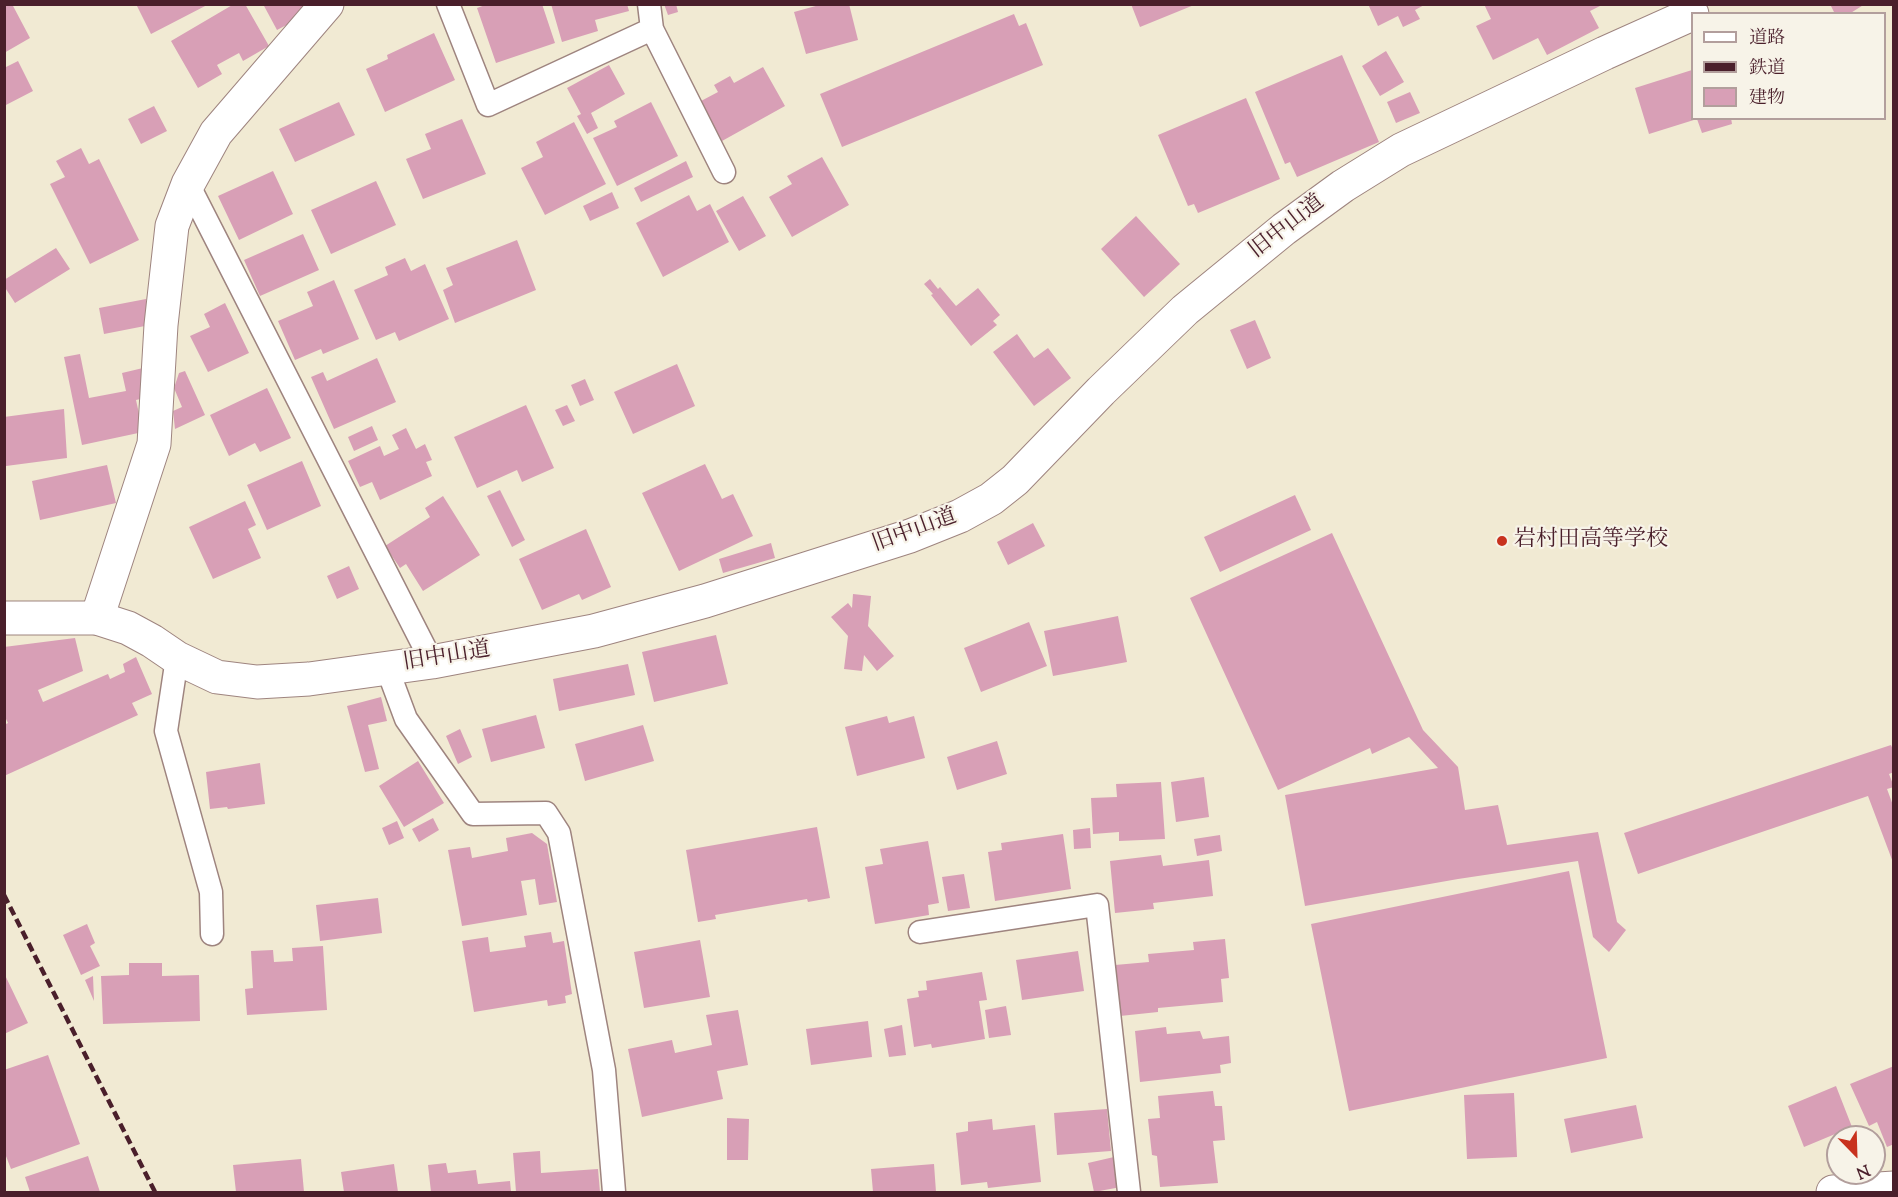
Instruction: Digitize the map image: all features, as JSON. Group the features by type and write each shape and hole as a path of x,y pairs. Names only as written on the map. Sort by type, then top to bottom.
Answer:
{"main road":[{"path":"97,618 154,444 161,325 172,226 188,184 216,134 327,4"},
{"name":"旧中山道","path":"1697,12 1714,4"},
{"name":"旧中山道","path":"4,618 97,618 128,628 177,658 217,677 257,682 309,679 432,662 594,631 683,607 910,536 960,516 991,499 1014,480 1185,310 1284,229 1343,186 1401,150 1691,15"},
{"path":"1833,1192 1893,1188"}],"lane":[{"path":"448,4 488,105 652,29"},
{"path":"649,4 652,29 724,172"},
{"path":"188,184 432,662"},
{"path":"177,658 166,731 211,892 212,934"},
{"path":"387,668 406,719 473,814 546,813 559,832 604,1070 614,1192"},
{"path":"920,932 1097,905 1129,1192"}],"building":[{"path":"4,4 12,4 30,38 4,53"},
{"path":"136,4 209,4 151,34"},
{"path":"234,4 245,4 269,46 243,61 239,53 217,65 222,74 198,88 171,41"},
{"path":"263,4 310,4 313,11 277,30"},
{"path":"488,4 542,4 555,43 496,63 477,8"},
{"path":"551,4 627,4 629,11 595,20 598,31 562,42"},
{"path":"664,4 676,4 678,12 668,15"},
{"path":"823,4 849,4 858,40 806,54 794,12"},
{"path":"1131,4 1194,4 1194,5 1140,27"},
{"path":"1368,4 1426,4 1415,10 1420,19 1403,27 1398,16 1378,26"},
{"path":"1484,4 1604,4 1590,11 1599,28 1547,55 1538,38 1493,60 1476,26 1491,19"},
{"path":"1830,4 1865,4 1852,12 1834,12"},
{"path":"1014,14 1019,26 1026,23 1043,65 842,147 820,94"},
{"path":"434,33 455,80 385,112 366,69 388,59 387,55"},
{"path":"1386,51 1404,82 1380,96 1362,66"},
{"path":"1342,55 1379,142 1297,177 1290,162 1285,164 1255,92"},
{"path":"18,61 33,91 4,106 4,68"},
{"path":"609,65 625,94 591,113 598,128 587,134 577,116 581,114 567,88"},
{"path":"763,67 785,106 722,141 701,101 718,92 714,85 730,76 734,83"},
{"path":"1691,70 1691,120 1694,120 1649,134 1635,88"},
{"path":"1410,92 1420,113 1396,123 1387,102"},
{"path":"1246,98 1280,179 1198,213 1194,204 1188,206 1158,135"},
{"path":"339,102 355,135 295,162 279,129"},
{"path":"651,102 678,156 617,186 593,138 617,127 614,121"},
{"path":"154,106 167,131 141,144 128,119"},
{"path":"462,119 486,174 423,199 406,159 431,149 425,134"},
{"path":"1697,120 1731,120 1732,124 1702,133"},
{"path":"574,122 606,184 545,215 521,168 543,157 536,142"},
{"path":"81,148 89,164 99,159 139,240 90,264 50,184 65,177 56,161"},
{"path":"822,157 849,205 792,237 769,197 792,184 787,176"},
{"path":"686,161 693,177 641,202 634,188"},
{"path":"273,171 293,214 239,240 218,196"},
{"path":"376,181 396,225 331,254 311,210"},
{"path":"612,192 619,208 590,221 583,206"},
{"path":"689,195 697,211 710,204 729,242 663,277 636,223"},
{"path":"743,196 766,236 739,251 716,211"},
{"path":"1136,216 1180,264 1144,297 1101,249"},
{"path":"303,234 319,270 260,296 244,260"},
{"path":"517,240 536,290 455,323 443,290 453,285 446,268"},
{"path":"56,248 70,269 15,303 4,286 4,280"},
{"path":"405,258 411,271 425,264 449,319 399,341 395,332 376,340 354,290 388,275 385,267"},
{"path":"930,279 956,306 978,288 1000,315 993,321 997,325 971,346 924,284"},
{"path":"334,280 359,339 323,354 321,349 295,360 278,321 313,306 307,292"},
{"path":"146,299 150,325 104,334 99,308"},
{"path":"225,303 249,353 208,372 190,336 210,327 204,314"},
{"path":"1255,320 1271,358 1247,369 1230,330"},
{"path":"1017,334 1034,358 1048,348 1071,378 1034,406 993,352"},
{"path":"80,354 89,398 126,391 122,373 143,368 149,397 136,400 143,432 82,445 64,357"},
{"path":"377,358 396,402 334,429 311,377 323,372 327,381"},
{"path":"677,364 695,406 633,434 614,392"},
{"path":"185,371 205,415 175,429 173,411 182,407 174,388 179,373"},
{"path":"585,379 594,400 580,406 571,385"},
{"path":"267,388 291,438 260,452 255,443 229,456 210,415"},
{"path":"526,405 554,468 522,482 517,470 477,488 454,437"},
{"path":"567,405 575,421 563,426 555,410"},
{"path":"64,409 67,458 6,466 4,463 4,417"},
{"path":"372,426 378,440 354,451 348,437"},
{"path":"406,428 416,449 425,444 432,460 426,462 432,476 380,500 372,482 360,487 348,461 380,446 384,456 399,449 392,435"},
{"path":"302,461 321,506 267,530 247,485"},
{"path":"705,464 722,499 733,494 753,536 679,571 642,493"},
{"path":"107,465 116,503 40,520 32,481"},
{"path":"500,490 525,540 512,547 487,496"},
{"path":"1295,495 1311,530 1220,572 1204,537"},
{"path":"443,496 480,555 423,591 406,564 400,568 385,546 430,517 425,508"},
{"path":"245,501 256,525 248,529 261,558 213,579 189,527"},
{"path":"1033,523 1045,546 1008,565 997,542"},
{"path":"586,529 611,587 582,600 579,594 542,610 519,559"},
{"path":"1332,533 1423,730 1458,767 1465,810 1498,805 1507,845 1598,832 1617,922 1626,930 1609,952 1593,937 1578,861 1305,906 1285,795 1438,768 1409,737 1372,754 1370,748 1278,790 1190,598"},
{"path":"771,543 775,558 723,573 719,559"},
{"path":"349,566 359,589 337,599 327,576"},
{"path":"853,594 871,596 868,626 894,656 877,671 864,655 862,671 844,669 848,636 831,617 848,603 852,608"},
{"path":"1118,616 1127,662 1053,676 1044,631"},
{"path":"1029,622 1047,666 981,692 964,648"},
{"path":"716,635 728,684 654,702 642,652"},
{"path":"75,638 83,671 38,690 43,702 108,674 110,679 125,672 123,664 136,657 152,694 132,703 138,715 4,776 4,725 8,723 4,715 4,647"},
{"path":"628,664 635,695 559,711 553,679"},
{"path":"381,697 387,721 368,725 379,769 365,772 347,706"},
{"path":"536,715 545,748 491,762 482,729"},
{"path":"887,716 889,723 914,716 925,758 857,776 845,727"},
{"path":"643,725 654,761 585,781 575,744"},
{"path":"460,729 472,757 458,764 446,736"},
{"path":"997,741 1007,774 957,790 947,757"},
{"path":"1891,745 1894,752 1894,772 1889,774 1894,787 1887,789 1894,808 1894,865 1868,796 1638,874 1624,833"},
{"path":"418,761 444,803 404,827 379,786"},
{"path":"260,763 265,804 210,809 206,772"},
{"path":"1204,777 1209,817 1176,822 1171,782"},
{"path":"1161,782 1165,839 1119,841 1119,832 1093,834 1091,798 1117,797 1116,784"},
{"path":"433,818 439,830 419,842 412,829"},
{"path":"397,821 404,838 389,845 382,828"},
{"path":"817,827 830,898 808,902 807,899 715,915 716,919 698,922 686,850"},
{"path":"1090,828 1091,848 1074,849 1073,830"},
{"path":"532,833 547,844 557,902 539,905 535,879 521,881 527,915 462,926 448,850 470,847 472,858 508,851 506,838"},
{"path":"1063,834 1071,889 995,901 988,852 1002,850 1001,843"},
{"path":"1220,835 1222,851 1197,856 1194,839"},
{"path":"928,841 939,903 928,905 929,915 875,924 865,867 883,864 880,849"},
{"path":"1161,855 1163,866 1209,860 1213,896 1153,903 1154,909 1115,913 1110,861"},
{"path":"1569,871 1607,1058 1349,1111 1311,924"},
{"path":"964,874 970,908 948,911 942,877"},
{"path":"378,898 382,933 320,941 316,905"},
{"path":"87,924 95,943 90,946 100,966 81,975 63,935"},
{"path":"551,932 553,943 564,941 572,994 565,996 566,1003 548,1006 547,1000 474,1012 462,941 488,937 490,952 526,947 524,936"},
{"path":"1225,939 1229,978 1221,979 1223,1002 1158,1008 1158,1012 1120,1016 1115,965 1149,962 1148,954 1194,950 1193,942"},
{"path":"700,940 710,997 644,1008 634,952"},
{"path":"323,946 327,1010 247,1015 245,989 253,988 251,951 273,950 274,962 293,961 292,948"},
{"path":"1078,951 1084,991 1022,1000 1016,960"},
{"path":"129,963 162,963 162,976 199,975 200,1021 103,1024 101,976 129,975"},
{"path":"982,972 987,1000 979,1001 985,1039 932,1048 931,1044 914,1047 907,999 919,997 918,991 927,990 926,981"},
{"path":"4,973 28,1023 4,1034"},
{"path":"93,976 94,1001 85,980"},
{"path":"1006,1006 1011,1035 989,1038 985,1010"},
{"path":"738,1010 748,1065 717,1071 723,1099 642,1117 628,1049 672,1040 675,1053 712,1045 706,1015"},
{"path":"868,1021 872,1057 811,1065 806,1029"},
{"path":"902,1025 906,1055 889,1057 884,1029"},
{"path":"1166,1027 1167,1034 1200,1031 1203,1039 1229,1036 1231,1063 1220,1065 1221,1073 1140,1082 1135,1031"},
{"path":"48,1055 80,1144 11,1169 4,1151 4,1070"},
{"path":"1894,1066 1894,1144 1887,1147 1886,1125 1878,1125 1877,1122 1869,1125 1850,1084"},
{"path":"1836,1086 1851,1125 1826,1125 1826,1138 1804,1147 1788,1106"},
{"path":"1213,1091 1215,1106 1222,1106 1225,1140 1213,1141 1218,1183 1160,1187 1157,1156 1152,1155 1148,1119 1160,1118 1158,1096"},
{"path":"1514,1093 1517,1157 1467,1159 1464,1095"},
{"path":"1636,1105 1643,1138 1571,1153 1564,1119"},
{"path":"1107,1109 1111,1151 1057,1155 1054,1113"},
{"path":"727,1118 749,1119 748,1160 727,1160"},
{"path":"992,1119 993,1130 1035,1125 1041,1182 988,1188 987,1182 961,1185 956,1133 968,1131 968,1122"},
{"path":"540,1151 541,1173 598,1169 600,1192 516,1192 513,1153"},
{"path":"88,1156 100,1192 30,1192 25,1177"},
{"path":"1114,1157 1121,1187 1094,1192 1088,1163"},
{"path":"301,1159 304,1192 236,1192 233,1165"},
{"path":"446,1163 448,1173 476,1170 478,1184 510,1181 511,1192 431,1192 428,1165"},
{"path":"394,1164 398,1192 344,1192 341,1172"},
{"path":"934,1164 936,1192 873,1192 871,1169"}],"railway":[{"path":"4,895 155,1192"}],"place":[{"name":"岩村田高等学校","path":"1502,541"}]}
